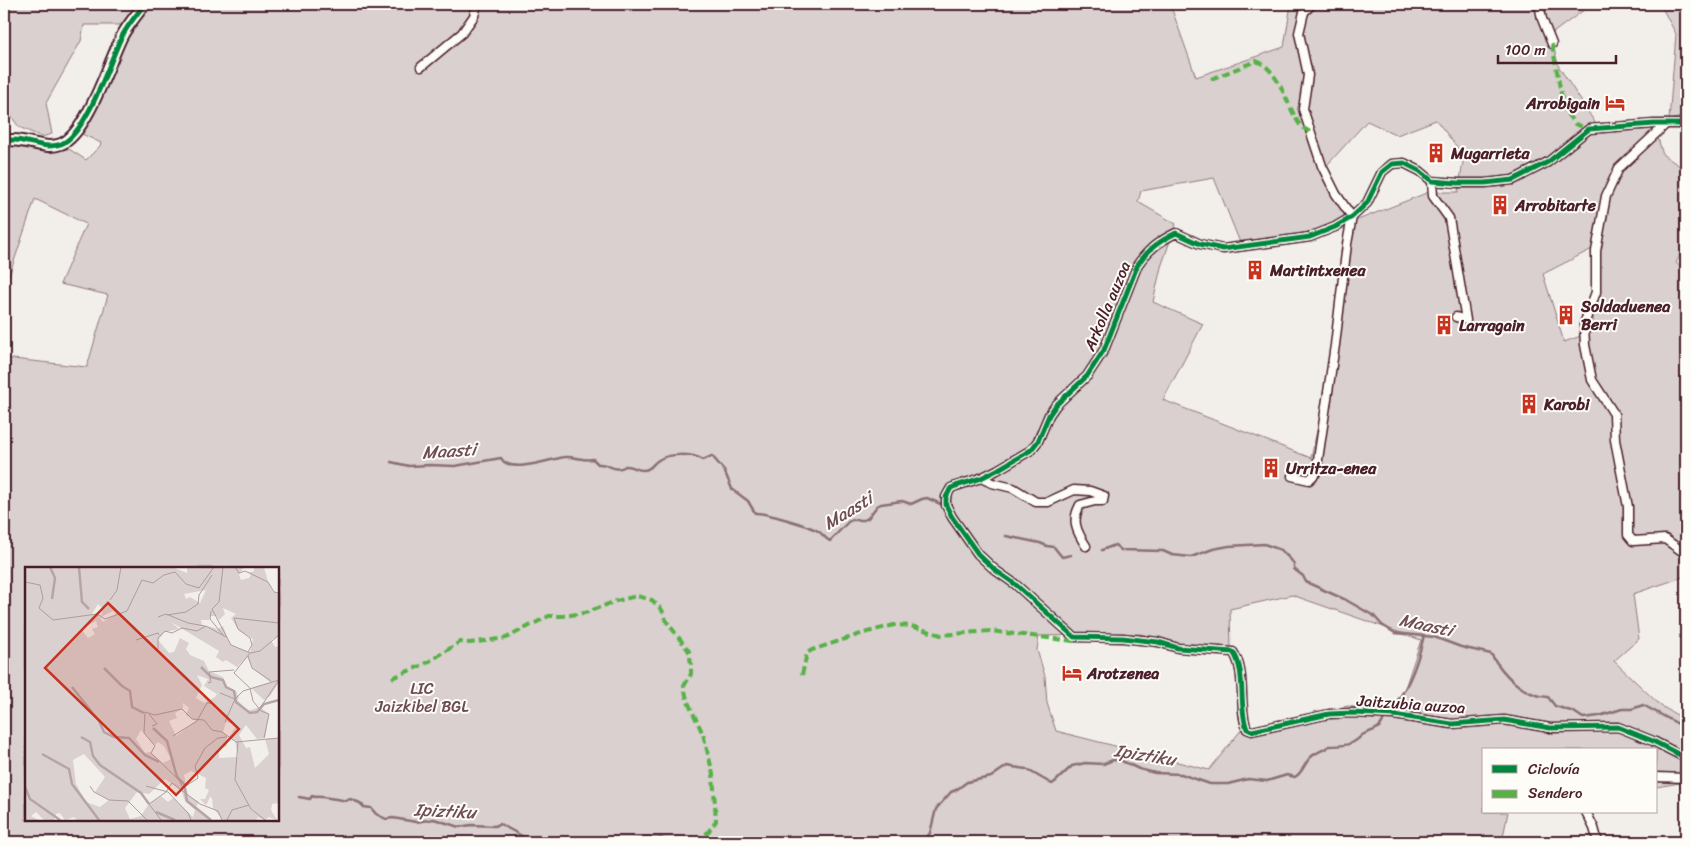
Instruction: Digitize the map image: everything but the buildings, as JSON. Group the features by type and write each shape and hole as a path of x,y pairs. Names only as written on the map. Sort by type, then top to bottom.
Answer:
{"street":[{"path":"4,140 13,139 41,145 59,145 70,139 81,125 127,27 145,4"},
{"path":"421,67 462,33 474,16 477,4"},
{"path":"1292,476 1309,480 1316,473 1352,217 1336,194 1322,166 1303,109 1308,75 1299,33 1304,12 1312,4"},
{"path":"1539,4 1542,19 1552,44"},
{"path":"1666,124 1619,168 1606,196 1596,251 1596,292 1584,324 1585,345 1592,380 1614,414 1615,440 1628,507 1628,535 1633,541 1665,539 1686,554"},
{"path":"1456,316 1466,320 1453,237 1449,218 1433,196 1432,181 1485,183 1513,180 1548,162 1589,129 1686,124"},
{"name":"Arkolla auzoa","path":"1074,637 1015,584 995,570 978,554 952,517 946,505 946,497 951,488 981,478 1031,450 1038,441 1056,405 1087,376 1104,350 1138,264 1146,252 1156,243 1176,233 1200,244 1223,249 1310,237 1335,227 1352,217 1367,203 1382,172 1392,164 1404,163 1420,171 1432,181"},
{"path":"981,478 1013,488 1036,502 1048,502 1074,490 1090,491 1104,496 1103,501 1080,505 1076,513 1076,532 1086,546"},
{"name":"Jaitzubia auzoa","path":"1074,637 1123,638 1158,642 1178,648 1233,652 1237,657 1245,722 1252,731 1329,714 1353,713 1394,715 1452,724 1504,720 1550,728 1618,727 1653,741 1686,758"},
{"path":"1686,706 1683,723 1686,736"},
{"path":"1658,777 1686,778"},
{"path":"1587,814 1598,842"}],"green space":[{"name":"LIC Jaizkibel BGL","path":"4,4 1170,4 1196,77 1284,47 1291,4 1592,4 1550,35 1559,67 1598,127 1654,125 1663,155 1686,170 1686,243 1676,263 1686,272 1686,576 1633,594 1639,639 1614,661 1661,706 1686,720 1686,782 1658,787 1658,748 1482,748 1482,814 1508,814 1502,842 4,842 4,358 87,367 108,295 60,284 86,224 35,199 4,291 4,148 8,145 69,149 86,160 100,146 101,143 82,134 102,96 127,25 84,25 81,41 46,103 52,134 42,137 19,127 11,116 4,70","holes":["1436,120 1464,156 1458,192 1429,192 1350,223 1320,173 1367,121 1397,135","1214,178 1241,245 1350,224 1331,367 1311,458 1163,400 1203,324 1153,302 1161,267 1176,224 1138,202 1141,191","1600,245 1592,332 1564,342 1543,274","1292,595 1421,640 1396,715 1348,706 1242,729 1209,770 1056,731 1047,703 1045,676 1037,650 1039,636 1140,634 1181,645 1231,651 1230,609"]},
{"path":"1660,4 1686,4 1686,116 1669,120 1676,34"}],"waterway":[{"name":"Maasti","path":"625,466 644,470 649,469 661,458 667,456 686,455 703,460 712,456 724,470 732,489 748,501 755,513 777,517 806,526 818,531 830,541 848,522 868,518 877,506 881,504 902,501 911,504 927,498 943,505"},
{"name":"Maasti","path":"391,462 409,466 455,466 501,458 505,463 521,466 569,457 593,459 598,464 614,468 624,467"},
{"name":"Maasti","path":"1006,536 1054,547 1062,557 1071,555"},
{"name":"Maasti","path":"1102,550 1115,545 1121,550 1163,551 1172,555 1191,557 1213,549 1229,546 1264,544 1281,550 1291,560 1294,564 1294,569 1303,576 1306,582 1346,600 1374,616 1382,625 1395,633 1434,637 1461,647 1491,654 1501,669 1515,683 1530,693 1548,697 1555,706 1574,712 1583,718 1599,716 1622,709 1632,709 1643,705 1682,726"},
{"name":"Ipiztiku","path":"1388,712 1401,696 1411,676 1419,656 1424,635"},
{"name":"Ipiztiku","path":"923,842 930,833 936,809 951,792 967,782 991,777 1007,766 1026,769 1052,784 1072,766 1085,763 1103,764 1113,760 1122,761 1139,769 1155,773 1181,774 1210,784 1228,784 1248,779 1267,781 1287,775 1295,777 1313,755 1329,746 1355,741 1362,735 1379,727 1384,717"},
{"name":"Ipiztiku","path":"299,797 310,799 312,796 346,801 350,799 364,807 371,808 376,814 386,819 393,818 416,822 434,819 459,827 471,825 495,826 500,824 524,837 545,837 561,842"},
{"name":"Ipiztiku","path":"615,842 646,838 661,838 681,842"}],"marked path":[{"path":"1552,44 1564,110 1575,124 1589,129"},
{"path":"1211,79 1256,61 1264,65 1277,80 1300,125 1310,132"},
{"path":"392,678 425,664 460,642 470,643 506,638 549,616 585,613 616,601 637,596 652,600 662,610 667,622 689,651 691,674 684,686 687,700 703,734 713,774 716,821 708,832 696,842"},
{"path":"802,675 807,653 812,650 894,625 911,626 941,635 990,631 1073,641 1074,637"}],"cycle path":[{"path":"4,141 18,140 54,146 70,138 88,113 123,34 145,4"},
{"path":"1686,124 1654,124 1589,129 1548,162 1513,180 1485,183 1432,181 1420,171 1404,163 1392,164 1382,172 1367,203 1352,217 1335,227 1310,237 1223,249 1200,244 1176,233 1164,239 1146,254 1138,264 1104,350 1087,376 1056,405 1049,415 1038,441 1031,450 981,478 951,488 946,497 946,505 952,517 978,554 995,570 1015,584 1074,637 1123,638 1158,642 1178,648 1233,652 1240,669 1244,720 1247,729 1252,731 1329,714 1353,713 1394,715 1452,724 1504,720 1550,728 1618,727 1653,741 1686,758"}],"place":[{"name":"Arrobigain","path":"1615,103"},
{"name":"Mugarrieta","path":"1436,153"},
{"name":"Arrobitarte","path":"1500,205"},
{"name":"Martintxenea","path":"1255,270"},
{"name":"Soldaduenea Berri","path":"1566,315"},
{"name":"Larragain","path":"1444,325"},
{"name":"Karobi","path":"1529,404"},
{"name":"Urritza-enea","path":"1271,468"},
{"name":"Arotzenea","path":"1072,673"}]}
